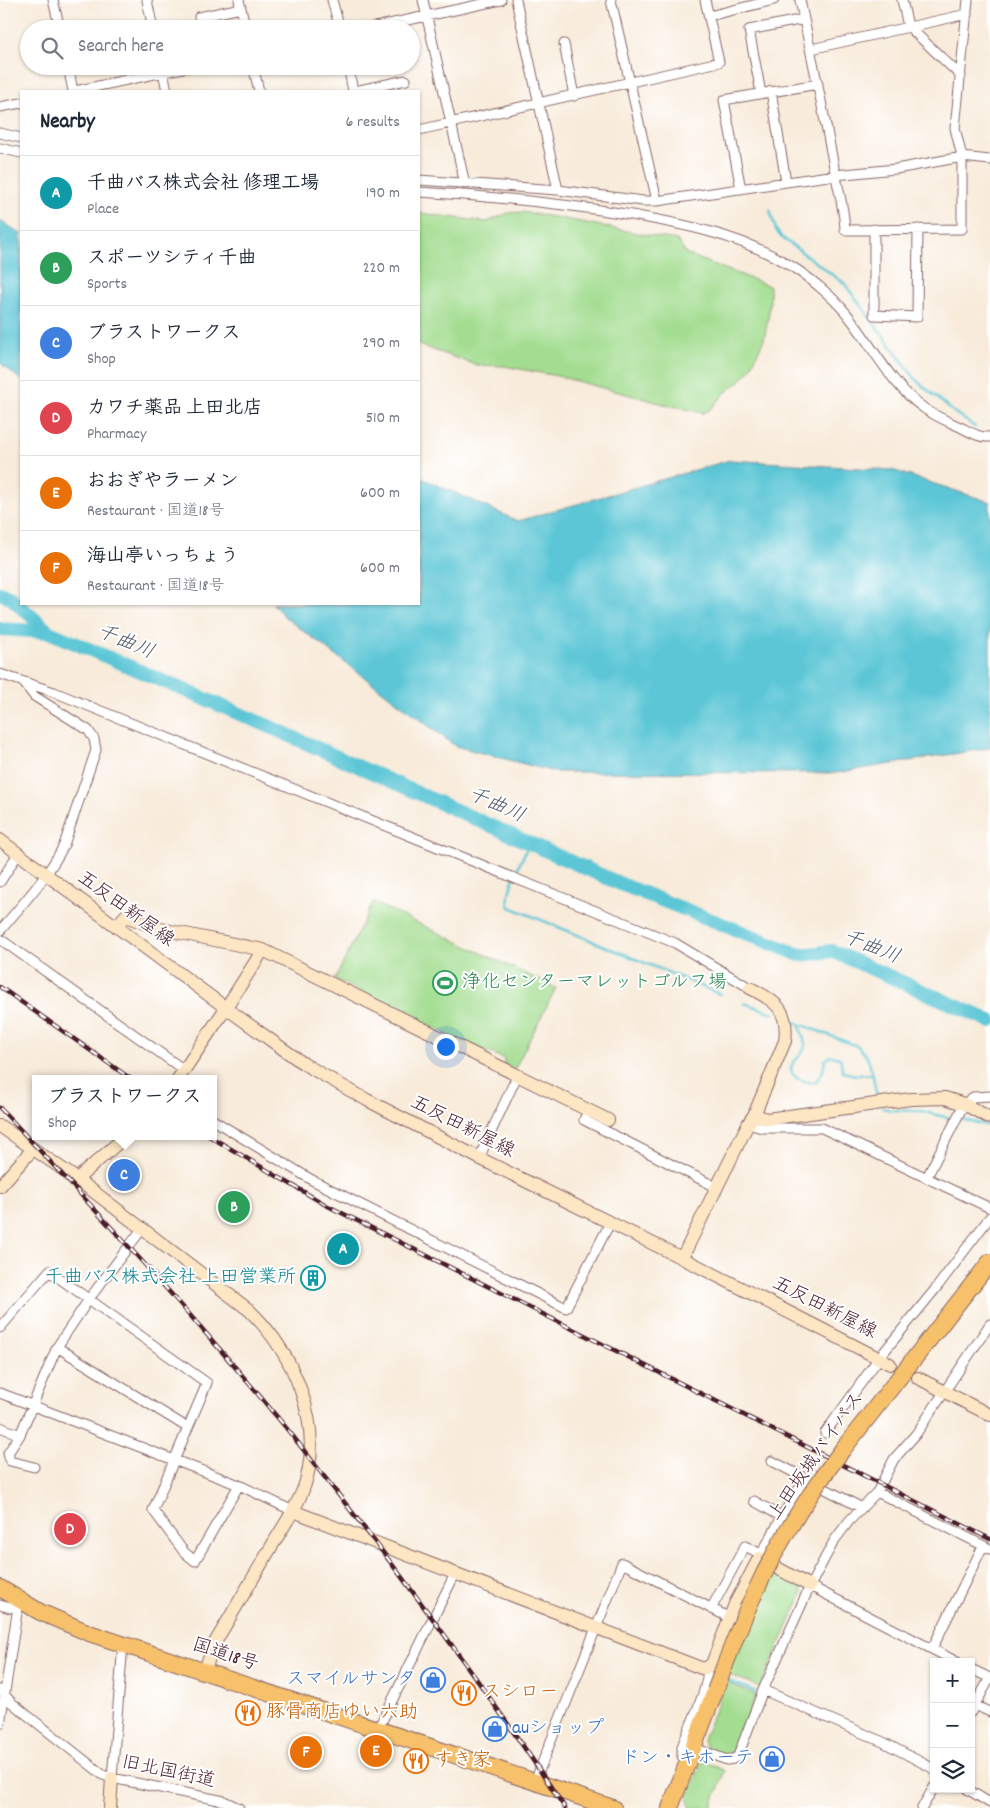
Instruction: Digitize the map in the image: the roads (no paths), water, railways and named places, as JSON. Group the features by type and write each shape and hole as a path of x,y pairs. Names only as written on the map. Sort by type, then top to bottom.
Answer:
{"highway":[{"name":"上田坂城バイパス","path":"670,1808 687,1763 688,1747 715,1691 752,1598 778,1547 802,1506 843,1449 990,1262"},
{"name":"国道18号","path":"0,1588 62,1622 123,1644 613,1808"}],"street":[{"path":"53,0 58,20"},
{"path":"147,0 151,20"},
{"path":"332,0 338,20"},
{"path":"423,0 465,184"},
{"path":"408,20 501,0"},
{"path":"516,0 558,190"},
{"path":"611,0 657,201"},
{"path":"420,130 719,62 705,0"},
{"path":"709,16 774,0"},
{"path":"800,0 835,175 845,212 845,230 962,229 962,156 955,128 968,0"},
{"path":"902,0 908,26 961,76"},
{"path":"199,17 240,4 244,20"},
{"path":"811,49 967,14"},
{"path":"761,93 749,30 804,19"},
{"path":"564,44 574,96"},
{"path":"70,75 74,90"},
{"path":"78,90 138,75"},
{"path":"164,75 168,90"},
{"path":"255,75 259,90"},
{"path":"350,75 354,90"},
{"path":"359,90 406,80"},
{"path":"741,189 724,100 818,84"},
{"path":"771,91 786,182"},
{"path":"0,107 20,103"},
{"path":"0,133 20,138"},
{"path":"0,148 20,153"},
{"path":"420,180 558,190 642,201 657,201 835,175 896,169 962,156 990,160"},
{"path":"420,192 594,209 689,226 746,243 806,276 839,306 886,368 907,393 924,409 978,436 990,437"},
{"path":"874,229 874,315 917,317 918,230"},
{"path":"0,674 54,692 675,943 777,1005 783,1014 786,1030 785,1041 751,1120 682,1258"},
{"path":"0,931 46,876 64,845 96,750 96,744 88,730 34,696 23,682"},
{"name":"五反田新屋線","path":"0,840 226,1008 311,1068 367,1100 479,1158 885,1361"},
{"path":"0,882 18,854"},
{"path":"117,926 125,916 161,928 263,950 608,1120"},
{"path":"0,939 181,1075 263,950"},
{"path":"479,1158 517,1076"},
{"path":"927,1177 964,1104 973,1097 990,1096"},
{"path":"751,1120 911,1099 945,1098 964,1104 990,1118"},
{"path":"588,1110 584,1120 718,1188"},
{"path":"751,1120 762,1128 822,1128 990,1208"},
{"path":"217,1122 312,1180 566,1308 610,1223"},
{"path":"0,1126 32,1150 77,1179 249,1310 272,1335 291,1368 304,1403 310,1436 306,1482 293,1511 213,1646 205,1670"},
{"path":"77,1179 121,1140"},
{"path":"0,1186 32,1150"},
{"path":"825,1433 885,1361 937,1287 990,1217"},
{"path":"34,1467 10,1461 8,1453 20,1435 56,1348 89,1299 142,1230"},
{"path":"0,1328 49,1271 207,1383 153,1510 184,1552 195,1561 239,1485"},
{"path":"706,1668 708,1672 707,1684 688,1747 720,1758 733,1759 742,1748 763,1690 810,1586 834,1541 849,1521 877,1492 894,1459 912,1438 990,1324"},
{"path":"56,1348 188,1428"},
{"path":"918,1378 990,1415"},
{"path":"0,1393 239,1485 293,1511 701,1668 706,1668 712,1664 730,1618 760,1556 796,1494 807,1479"},
{"path":"0,1427 20,1435"},
{"path":"772,1461 862,1508"},
{"path":"877,1492 987,1548 932,1649"},
{"path":"754,1501 782,1517"},
{"path":"711,1609 745,1546 810,1586 949,1658"},
{"path":"535,1782 622,1563 730,1618"},
{"path":"378,1729 456,1574"},
{"path":"0,1606 10,1608 19,1600"},
{"path":"0,1724 2,1692 19,1600"},
{"path":"110,1808 123,1644"},
{"path":"975,1671 990,1678 975,1704"},
{"path":"763,1690 883,1742 930,1767"},
{"name":"旧北国街道","path":"2,1692 12,1703 103,1775 224,1801 239,1808"},
{"path":"975,1708 990,1712"},
{"path":"922,1808 931,1793"},
{"path":"974,1793 990,1803"}],"water":[{"path":"0,220 20,233 20,379 0,363"},
{"path":"730,460 892,470 990,502 990,748 836,773 555,772 455,746 285,617 274,605 420,605 420,477 518,521"}],"waterway":[{"path":"770,210 776,230 781,237 844,283 917,381 975,427"},
{"name":"千曲川","path":"0,593 11,598 49,632 268,726 623,885 800,955 832,951 990,1021"},
{"path":"0,629 49,632"},
{"path":"529,844 511,885 509,894 510,907 720,994"},
{"path":"744,1003 773,1013"},
{"path":"792,1021 857,1046 863,1051 870,1063 878,1099"},
{"path":"800,1024 805,1047 791,1069 797,1078 806,1082 816,1082 823,1071 825,1060 831,1056 840,1058 843,1072 856,1075 873,1074"},
{"path":"883,1108 921,1111 949,1118"},
{"path":"964,1120 990,1126"},
{"path":"726,1680 756,1692"}],"railway":[{"path":"0,987 125,1075"},
{"path":"0,1108 172,1295 288,1430 423,1606 510,1726 565,1808"},
{"path":"216,1140 326,1205 990,1539"}],"place":[{"name":"浄化センターマレットゴルフ場","path":"445,983"},
{"name":"ブラストワークス","path":"124,1175"},
{"name":"スポーツシティ千曲","path":"234,1207"},
{"name":"千曲バス株式会社 修理工場","path":"343,1249"},
{"name":"千曲バス株式会社 上田営業所","path":"313,1278"},
{"name":"カワチ薬品 上田北店","path":"70,1529"},
{"name":"スマイルサンタ","path":"433,1680"},
{"name":"スシロー","path":"464,1693"},
{"name":"豚骨商店ゆい六助","path":"248,1713"},
{"name":"auショップ","path":"495,1729"},
{"name":"おおぎやラーメン","path":"376,1751"},
{"name":"海山亭いっちょう","path":"306,1752"},
{"name":"ドン・キホーテ","path":"772,1759"},
{"name":"すき家","path":"416,1761"}]}
